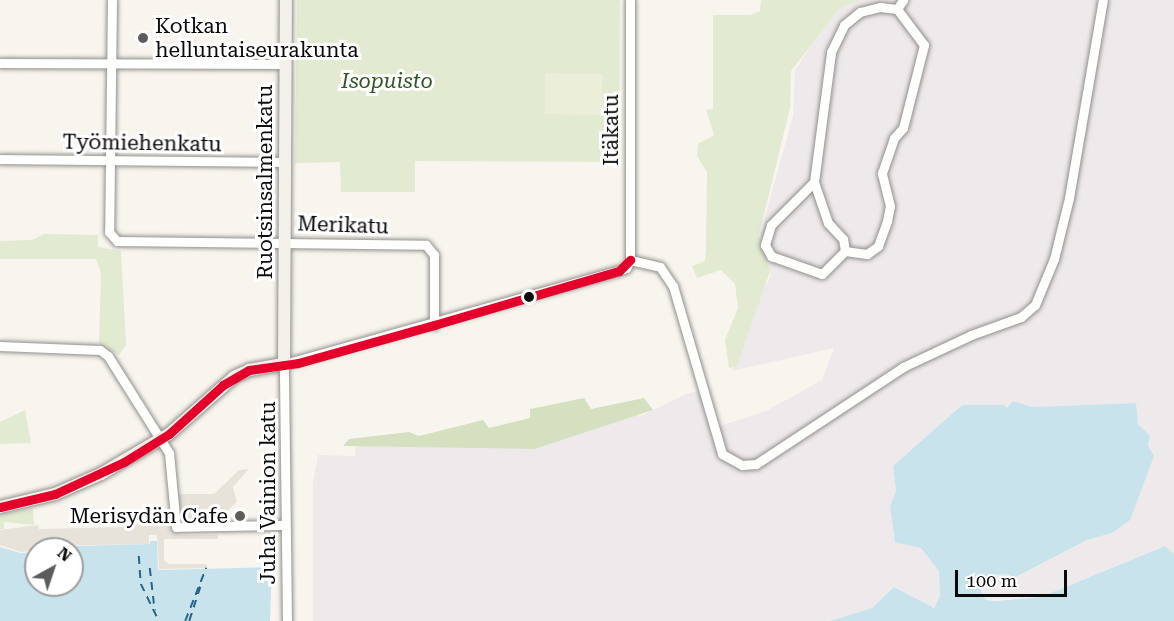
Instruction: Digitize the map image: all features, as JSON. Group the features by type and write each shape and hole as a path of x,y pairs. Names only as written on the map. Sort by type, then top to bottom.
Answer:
{"street":[{"path":"111,160 112,0"},
{"name":"Ruotsinsalmenkatu","path":"284,364 286,0"},
{"name":"Itäkatu","path":"630,0 630,260"},
{"path":"897,9 903,0"},
{"path":"0,507 78,485 162,439 234,377 249,370 284,364 434,325 618,271 626,268 630,260 660,267 673,285 716,441 728,459 742,465 756,464 903,367 971,335 1022,317 1035,305 1054,259 1069,198 1103,0"},
{"path":"880,7 897,9 924,45 903,128 894,138 882,173 890,206 887,221 878,246 867,254 846,251 843,239 828,223 814,182 831,52 844,25 860,12 880,7"},
{"path":"0,63 285,64"},
{"name":"Työmiehenkatu","path":"0,159 284,162"},
{"name":"Merikatu","path":"111,160 108,232 117,241 284,241 430,247 434,325"},
{"path":"814,182 771,225 765,245 771,256 817,274 822,274 846,251"},
{"path":"0,346 100,350 108,356 169,453 176,527 285,525"},
{"name":"Juha Vainion katu","path":"284,364 287,621"}],"shaded area":[{"path":"856,0 1174,0 1174,554 1164,546 1041,597 986,600 980,593 981,579 989,575 1008,574 1015,578 1087,540 1112,533 1150,442 1138,424 1135,403 1033,407 1013,401 1007,409 1003,405 962,405 893,466 896,491 890,506 939,571 940,596 933,608 894,587 872,608 830,621 313,621 313,483 318,455 355,456 356,443 643,415 689,393 707,390 717,427 766,411 822,380 834,348 732,371 758,288 767,284 771,274 761,249 760,234 793,116 795,70 839,4 848,5"},
{"path":"249,469 233,487 237,502 223,515 229,521 179,521 179,494 214,494 239,470"},
{"path":"168,514 168,526 179,535 218,535 218,539 164,539 164,560 169,564 206,564 208,568 159,569 157,535 149,535 149,544 84,545 84,537 24,537 24,552 0,545 0,530 38,525 39,529 128,527"}],"green space":[{"name":"Isopuisto","path":"297,0 620,0 619,162 415,161 415,192 341,192 340,162 295,163"},
{"path":"761,0 858,0 839,9 791,71 790,108 759,235 770,271 737,366 729,368 725,340 738,308 735,284 721,270 697,278 692,266 705,261 706,250 707,172 697,156 698,144 714,135 706,110 713,109 713,15 750,15 760,11"},
{"path":"545,73 602,74 602,115 545,114"},
{"path":"44,234 98,235 98,247 121,251 126,345 119,355 99,344 101,273 96,259 0,259 0,241 32,240"},
{"path":"584,398 591,409 644,398 653,410 534,449 343,446 349,439 409,432 419,436 483,420 489,428 530,418 530,409"},
{"path":"25,410 31,443 0,444 0,422"},
{"path":"33,508 34,525 4,522 4,529 0,529 0,514"}],"water":[{"path":"1013,401 1033,407 1136,403 1138,424 1150,436 1148,446 1154,456 1130,520 1112,533 1087,540 1014,578 1008,574 989,575 981,579 981,593 986,600 1041,597 1165,546 1174,554 1174,621 830,621 872,608 894,587 934,608 940,596 939,571 921,548 895,542 890,506 896,491 893,466 962,405 1003,405 1007,408"},
{"path":"150,541 157,541 158,570 272,567 270,621 0,621 0,547 24,553 24,597 84,597 84,546 150,544"}],"ferry route":[{"path":"139,556 141,584 159,621"},
{"path":"150,568 155,611"},
{"path":"185,621 206,568"},
{"path":"189,621 202,581"}],"transit line":[{"path":"0,507 55,494 124,462 169,434 223,385 249,370 298,363 434,325 619,271 630,260"}],"place":[{"name":"Kotkan helluntaiseurakunta","path":"143,38"},
{"name":"Merisydän Cafe","path":"240,516"}]}
